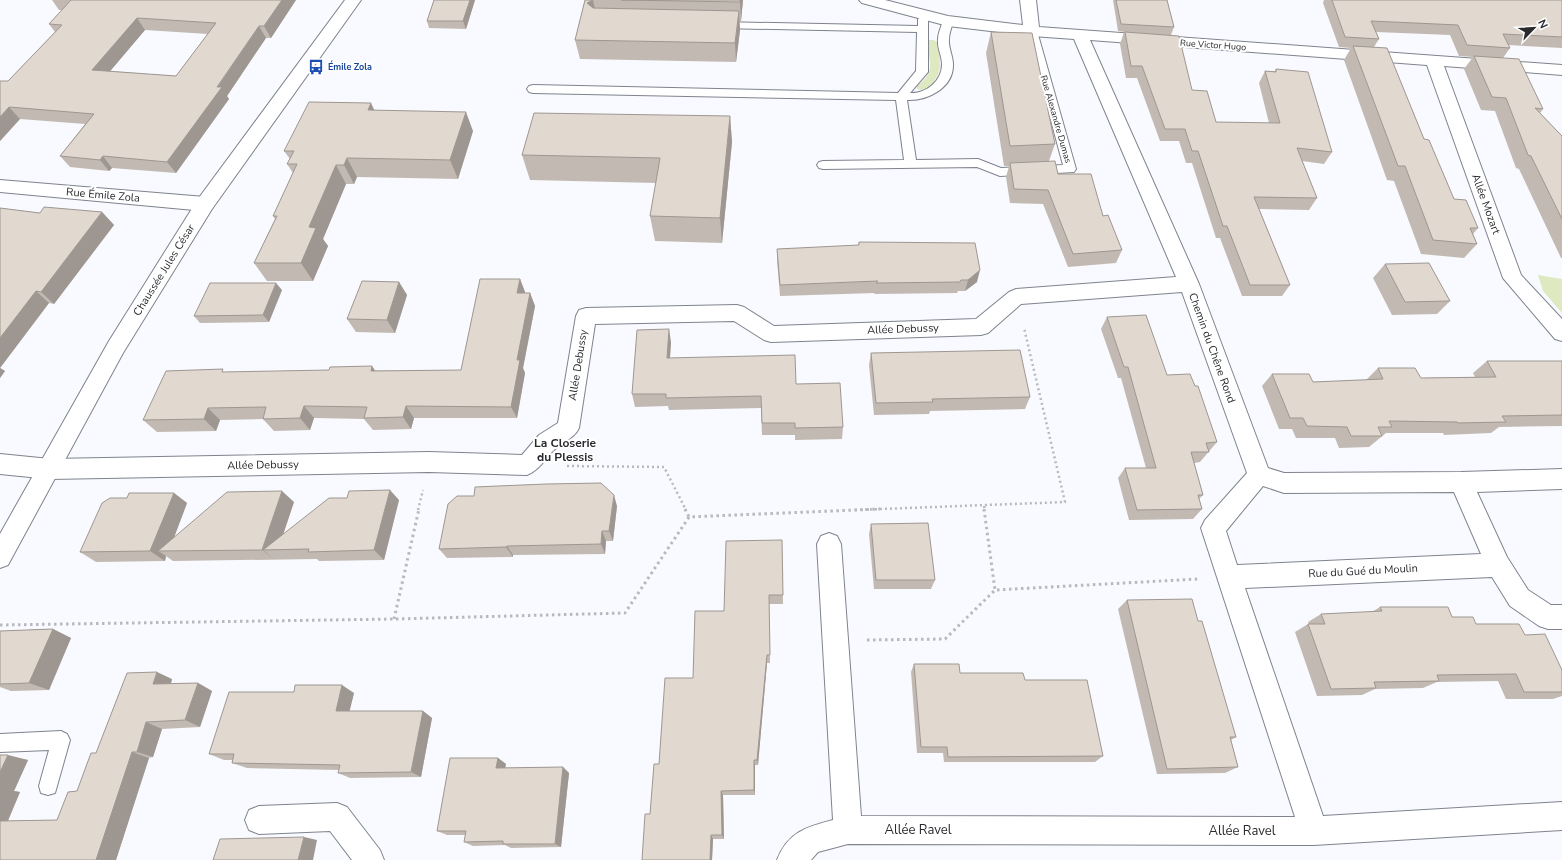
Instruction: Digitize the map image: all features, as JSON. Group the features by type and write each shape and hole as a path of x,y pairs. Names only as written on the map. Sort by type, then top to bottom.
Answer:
{"street":[{"name":"Chaussée Jules César","path":"0,557 50,469 116,347 205,204 353,0"},
{"name":"Rue Victor Hugo","path":"867,0 923,22 948,20 1032,31 1080,35 1562,70"},
{"name":"Rue Alexandre Dumas","path":"1028,0 1032,31"},
{"name":"Chemin du Chêne Rond","path":"1080,35 1189,284 1259,475"},
{"name":"Allée Mozart","path":"1434,61 1513,278 1562,333"},
{"name":"Rue Émile Zola","path":"0,186 205,204"},
{"path":"1016,297 1189,284"},
{"name":"Allée Debussy","path":"0,464 50,469 429,462 527,465 547,442 568,428 586,316 737,313 771,334 981,327 1016,297"},
{"path":"1314,831 1213,528 1259,475 1284,484 1562,479"},
{"path":"1461,482 1498,565 1519,598 1548,617 1562,617"},
{"path":"829,544 848,830"},
{"name":"Rue du Gué du Moulin","path":"1229,577 1498,565"},
{"name":"Allée Ravel","path":"791,860 810,840 848,830 1314,831 1562,816"},
{"path":"258,820 337,817 370,860"}],"lane":[{"path":"533,89 917,97 932,91 943,82 948,66 943,40 948,20"},
{"path":"708,25 923,22 922,72 901,97 910,163 823,164"},
{"name":"Rue Alexandre Dumas","path":"910,163 978,163 1000,172 1070,169 1032,31"},
{"path":"0,743 61,740 48,786"}],"path":[{"path":"689,517 1065,502 1016,297"},
{"path":"394,619 429,462"},
{"path":"527,465 664,467 689,517"},
{"path":"984,506 995,590"},
{"path":"0,625 394,619 625,613 689,517"},
{"path":"835,640 945,638 995,590 1229,577"}],"green space":[{"path":"928,40 934,40 938,43 940,66 934,82 928,88 920,90 917,89 917,86 927,76 930,66 926,42"},
{"path":"1538,275 1562,279 1562,313 1543,291"}],"building":[{"path":"71,0 282,0 264,26 259,26 217,87 222,87 167,162 103,156 100,160 60,156 94,114 9,107 0,117 0,81 8,81 62,25 49,24","holes":["137,18 216,23 176,76 92,70"]},
{"path":"434,0 470,0 463,21 427,21"},
{"path":"585,0 593,0 587,3 593,8 739,11 735,43 575,40"},
{"path":"621,0 740,0 740,2"},
{"path":"1116,0 1167,0 1174,27 1121,24"},
{"path":"1332,0 1562,0 1562,37 1503,34 1510,48 1467,45 1458,25 1371,21 1379,39 1345,37"},
{"path":"991,32 1032,33 1055,144 1010,146"},
{"path":"1125,32 1179,36 1192,90 1207,91 1216,122 1280,123 1265,71 1276,72 1276,69 1308,72 1332,152 1297,148 1317,198 1254,197 1290,285 1250,285 1227,226 1223,226 1198,151 1192,151 1185,129 1165,129 1142,66 1131,66"},
{"path":"1353,46 1387,48 1424,139 1429,140 1454,199 1466,200 1478,228 1470,228 1477,244 1433,240 1405,166 1398,166"},
{"path":"1474,56 1519,59 1543,109 1535,108 1562,136 1562,219 1531,156 1528,155 1506,98 1492,97"},
{"path":"309,102 371,103 368,110 466,112 450,160 347,158 344,165 336,165 309,227 316,228 301,263 254,263 277,216 273,216 297,164 287,164 294,151 284,151"},
{"path":"534,113 730,116 720,218 650,216 660,158 522,155"},
{"path":"1055,161 1058,174 1091,174 1103,216 1108,215 1122,250 1073,254 1048,190 1014,189 1010,163"},
{"path":"44,207 102,212 41,292 36,291 0,338 0,208 40,213"},
{"path":"859,242 975,243 980,270 968,280 961,280 960,282 876,283 878,281 780,285 777,249 859,245"},
{"path":"1429,263 1450,301 1405,302 1385,264"},
{"path":"480,279 520,279 517,293 530,293 517,360 520,360 511,407 406,406 403,417 364,418 367,407 304,406 300,418 263,419 266,407 208,408 204,419 143,420 166,371 223,369 222,372 329,370 330,367 372,366 371,371 461,370"},
{"path":"362,281 399,282 387,320 347,319"},
{"path":"210,283 276,283 263,315 194,316"},
{"path":"1146,315 1167,375 1190,374 1195,386 1198,386 1217,442 1206,443 1209,452 1191,452 1203,495 1198,495 1202,509 1137,510 1125,468 1156,468 1128,367 1124,367 1107,317"},
{"path":"669,329 667,358 795,355 796,384 840,383 843,427 795,428 795,423 762,423 761,396 666,398 666,394 632,394 637,330"},
{"path":"1020,350 1030,397 932,399 933,402 876,403 871,353"},
{"path":"1487,361 1562,361 1562,415 1502,416 1506,422 1458,423 1389,421 1392,427 1378,427 1382,436 1351,436 1347,427 1307,426 1303,418 1290,418 1272,374 1309,374 1313,382 1383,379 1378,368 1415,368 1421,378 1496,377"},
{"path":"601,483 614,495 609,531 602,531 601,544 439,549 448,504 457,496 474,496 475,487"},
{"path":"390,490 374,550 308,552 309,549 263,550 329,498 347,498 349,491"},
{"path":"282,491 262,550 158,551 227,492"},
{"path":"129,493 174,493 150,551 80,552 102,503 110,498 127,498"},
{"path":"928,523 935,580 876,580 871,524"},
{"path":"782,540 783,595 769,595 770,655 767,655 757,760 754,760 754,790 721,791 722,835 711,835 710,860 642,860 645,814 650,814 654,764 659,764 665,678 693,678 695,611 724,611 726,541"},
{"path":"1192,599 1198,621 1202,621 1236,737 1230,737 1238,767 1167,769 1127,600"},
{"path":"1380,607 1448,607 1452,617 1473,617 1476,624 1519,624 1525,635 1545,634 1562,670 1562,692 1524,692 1516,674 1437,675 1439,681 1374,682 1376,688 1331,689 1308,624 1325,624 1321,614 1382,611"},
{"path":"53,629 29,683 0,684 0,631"},
{"path":"914,664 959,664 960,673 1023,673 1025,680 1087,680 1103,756 948,757 947,747 921,747"},
{"path":"157,672 153,684 198,683 185,720 146,722 137,752 132,752 96,860 0,860 0,821 57,820 68,792 77,791 91,753 96,753 127,673"},
{"path":"295,685 342,685 336,711 423,711 411,772 338,773 340,765 232,763 234,754 209,754 229,692 294,692"},
{"path":"0,755 8,755 0,772"},
{"path":"450,758 498,758 496,768 563,767 555,844 503,844 503,841 464,842 466,831 437,831"},
{"path":"304,837 298,860 213,860 220,839"}],"place":[{"name":"Émile Zola","path":"316,67"}],"district":[{"name":"La Closerie du Plessis","path":"565,450"}]}
